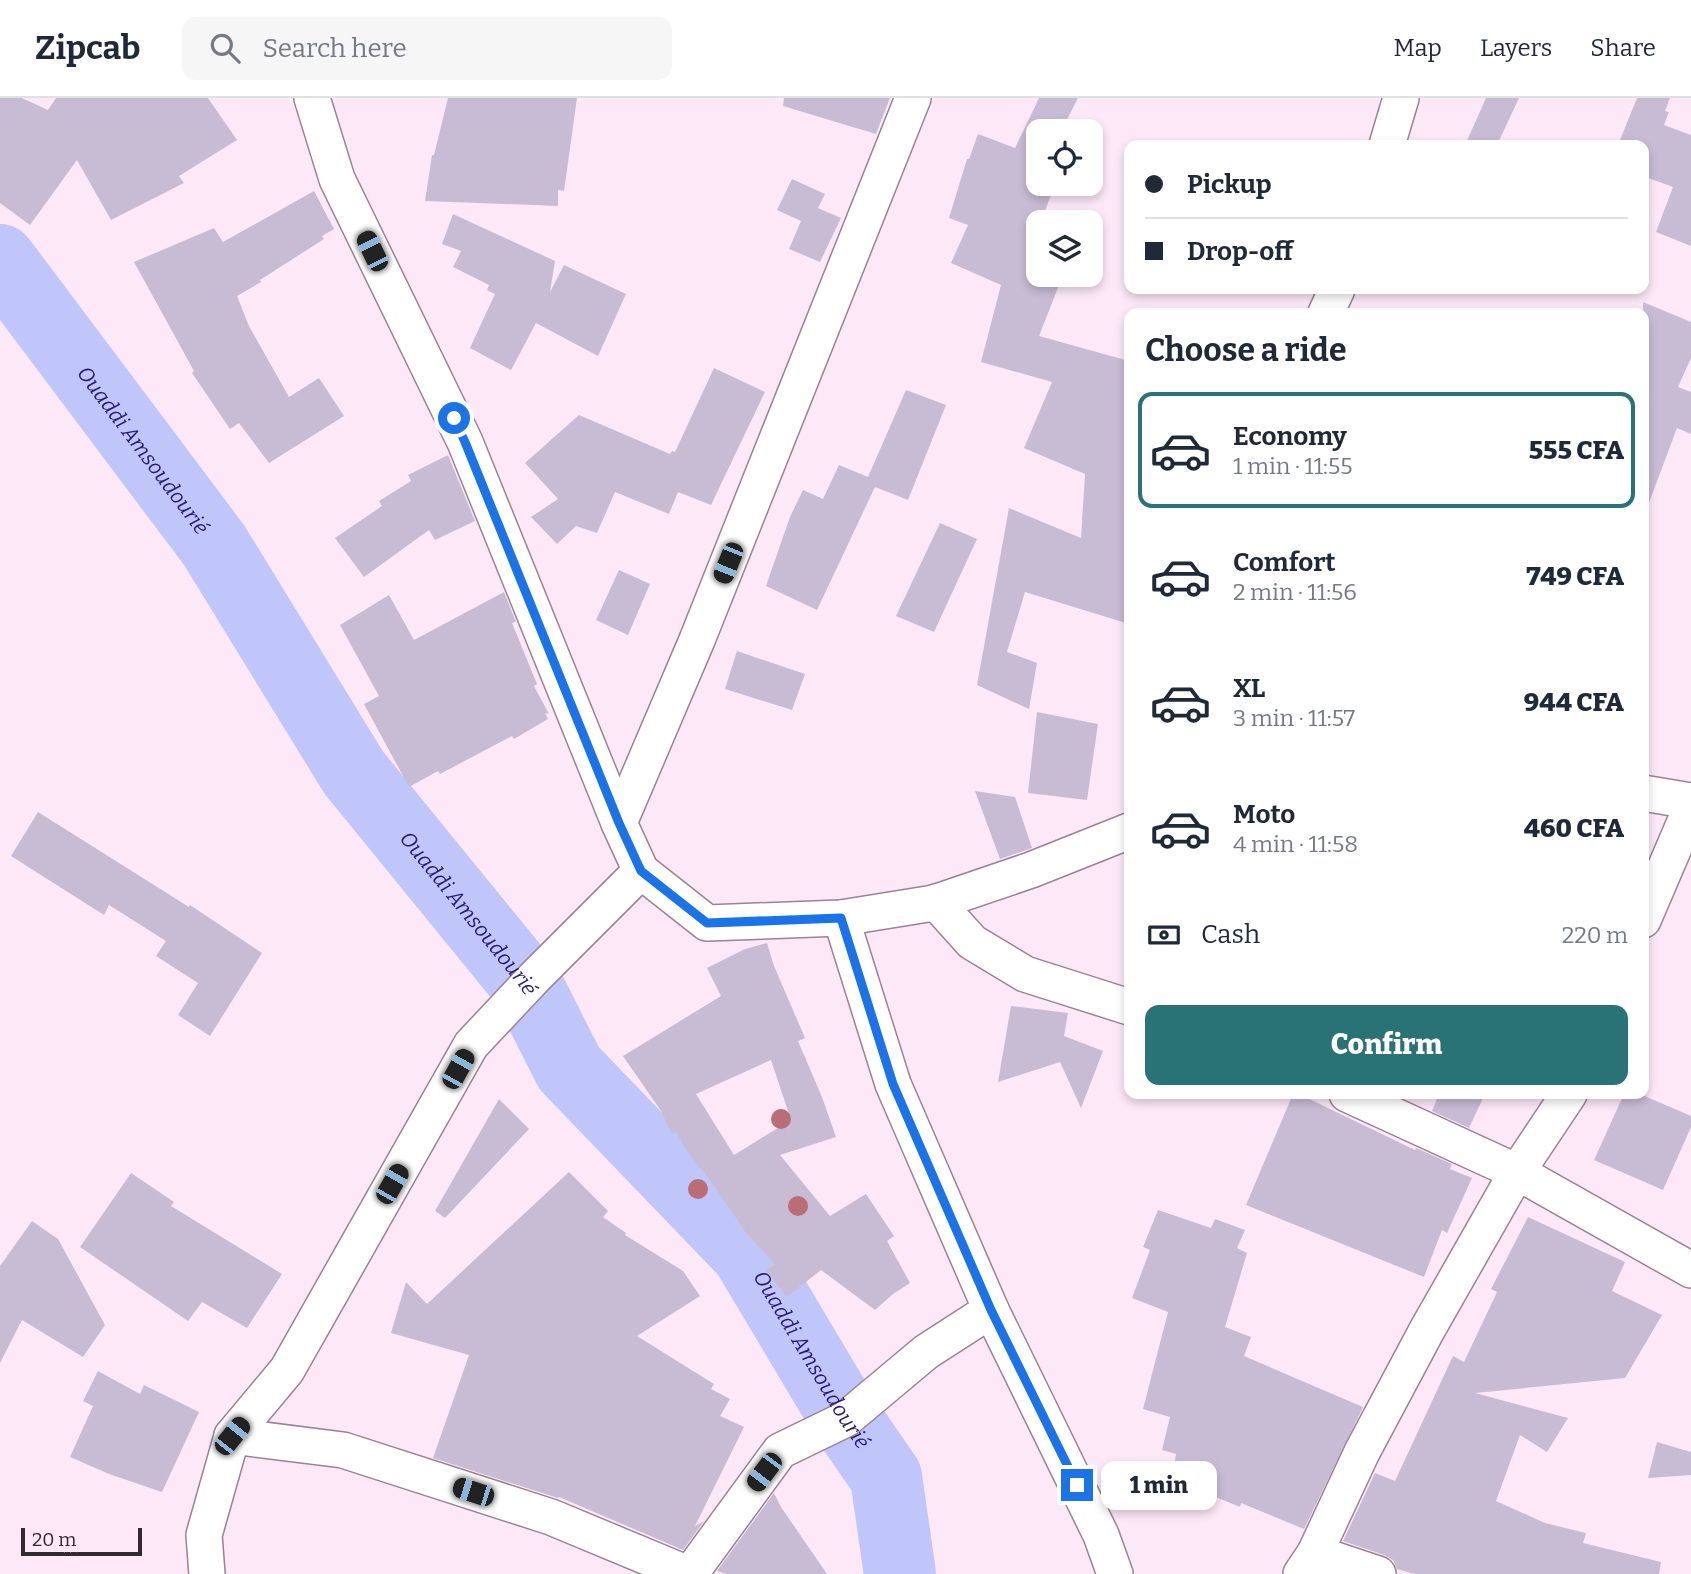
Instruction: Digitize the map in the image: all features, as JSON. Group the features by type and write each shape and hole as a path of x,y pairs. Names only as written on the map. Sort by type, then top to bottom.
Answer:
{"street":[{"path":"312,98 337,179 465,442 619,823 641,871 707,923 841,918 936,902 1031,870 1124,833"},
{"path":"619,823 697,640 913,98"},
{"path":"1388,140 1401,98"},
{"path":"1649,794 1691,801"},
{"path":"1649,906 1691,808"},
{"path":"207,1574 204,1535 232,1436 287,1370 471,1045 641,871"},
{"path":"936,902 972,942 1025,974 1124,1005"},
{"path":"841,918 893,1084 991,1310 1101,1535 1115,1574"},
{"path":"1358,1099 1517,1172 1688,1261"},
{"path":"1378,1574 1308,1563 1427,1330 1517,1172 1566,1099"},
{"path":"232,1436 344,1450 551,1517 689,1574 780,1451 846,1419 926,1352 991,1310"}],"building":[{"path":"0,98 22,98 48,110 56,98 208,98 237,140 179,176 184,183 111,220 77,160 30,225 0,203"},
{"path":"448,98 577,98 564,191 558,190 558,206 425,201 432,155"},
{"path":"784,98 890,98 876,134 783,106"},
{"path":"1039,98 1078,98 1067,119 1029,119"},
{"path":"1486,98 1519,98 1499,140 1467,140"},
{"path":"1637,98 1670,98 1664,125 1691,135 1691,246 1656,232 1673,187 1649,178 1649,140 1620,140"},
{"path":"1026,125 1026,196 1051,196 1045,210 1026,210 1026,287 1058,287 1039,336 1124,360 1124,622 1025,592 1007,652 1037,663 1029,709 977,685 1009,508 1081,538 1085,474 1024,448 1052,382 981,362 1001,285 951,263 968,225 949,218 967,159 978,134 1015,148"},
{"path":"792,179 825,194 818,208 841,218 820,262 789,249 801,221 777,210"},
{"path":"314,191 334,229 322,236 324,239 237,296 249,326 289,397 319,378 344,416 269,463 239,423 230,429 192,373 194,371 134,262 214,228 223,242"},
{"path":"453,214 555,261 550,292 564,265 626,294 598,356 536,323 511,370 470,348 495,294 487,290 489,285 453,267 461,251 442,244"},
{"path":"1643,302 1691,322 1691,358 1678,387 1691,392 1691,434 1677,428 1649,503 1649,308 1643,308"},
{"path":"714,368 765,392 711,505 678,492 669,514 615,492 597,533 576,526 557,544 531,517 558,499 525,463 579,415 670,454 675,452"},
{"path":"906,390 946,405 908,500 875,487 817,610 766,586 790,517 803,490 823,499 839,465 868,477"},
{"path":"448,455 475,521 435,540 429,530 364,577 335,538 382,506 379,501 411,481 408,475"},
{"path":"940,523 977,539 934,632 896,616"},
{"path":"619,570 650,584 628,635 596,620"},
{"path":"504,592 516,622 512,623 537,684 534,686 549,714 545,713 548,719 514,739 512,736 440,774 438,771 409,787 364,704 379,696 340,625 389,595 414,640"},
{"path":"737,651 805,674 792,710 725,689"},
{"path":"1037,712 1098,724 1087,800 1028,793"},
{"path":"975,791 1015,797 1032,848 1000,859"},
{"path":"38,812 189,907 190,905 262,953 210,1036 178,1015 198,983 156,956 166,941 109,905 104,915 11,856"},
{"path":"767,943 805,1038 798,1041 836,1137 780,1155 830,1216 866,1194 894,1236 887,1241 910,1283 875,1310 821,1270 787,1297 766,1271 775,1264 746,1233 676,1132 672,1134 661,1111 623,1056 721,996 707,968 745,949","holes":["771,1060 791,1120 734,1155 696,1094"]},
{"path":"1011,1006 1068,1013 1064,1036 1103,1051 1081,1108 1060,1062 998,1082"},
{"path":"1649,1098 1691,1116 1691,1127 1663,1190 1594,1160 1622,1099"},
{"path":"499,1099 529,1129 445,1218 435,1211"},
{"path":"1291,1099 1309,1099 1415,1150 1416,1148 1452,1164 1450,1169 1472,1178 1447,1233 1442,1230 1424,1277 1246,1205"},
{"path":"1437,1099 1483,1099 1469,1128 1432,1111"},
{"path":"569,1172 608,1211 603,1217 626,1233 625,1235 683,1271 700,1296 637,1336 714,1384 711,1389 730,1399 720,1416 744,1427 695,1526 704,1521 683,1550 559,1497 433,1458 469,1355 391,1333 406,1282 427,1304"},
{"path":"131,1173 174,1202 171,1206 282,1274 247,1328 202,1302 188,1321 80,1247"},
{"path":"1158,1210 1211,1228 1215,1219 1245,1230 1237,1248 1247,1253 1225,1327 1251,1337 1244,1356 1363,1407 1304,1529 1172,1479 1176,1454 1162,1450 1170,1417 1143,1409 1168,1312 1132,1298 1150,1250 1143,1247"},
{"path":"1528,1217 1625,1262 1612,1291 1662,1315 1625,1378 1475,1393 1568,1418 1547,1452 1520,1435 1496,1501 1545,1523 1586,1533 1583,1543 1661,1562 1659,1574 1414,1574 1397,1569 1393,1560 1384,1555 1343,1541 1375,1473 1395,1481 1453,1356 1464,1362 1497,1292 1491,1289"},
{"path":"32,1221 58,1239 105,1325 83,1357 22,1320 0,1363 0,1266"},
{"path":"98,1371 140,1394 144,1385 199,1412 162,1492 70,1457 93,1406 83,1401"},
{"path":"1657,1442 1691,1452 1691,1475 1648,1478"},
{"path":"774,1493 827,1574 726,1574 717,1571"}],"waterway":[{"name":"Ouaddi Amsoudourié","path":"0,260 214,545 354,773 527,985 569,1068 747,1253 846,1419 886,1477 900,1574"}],"route":[{"path":"454,418 641,871 707,923 841,918 893,1084 991,1310 1077,1485"}]}
